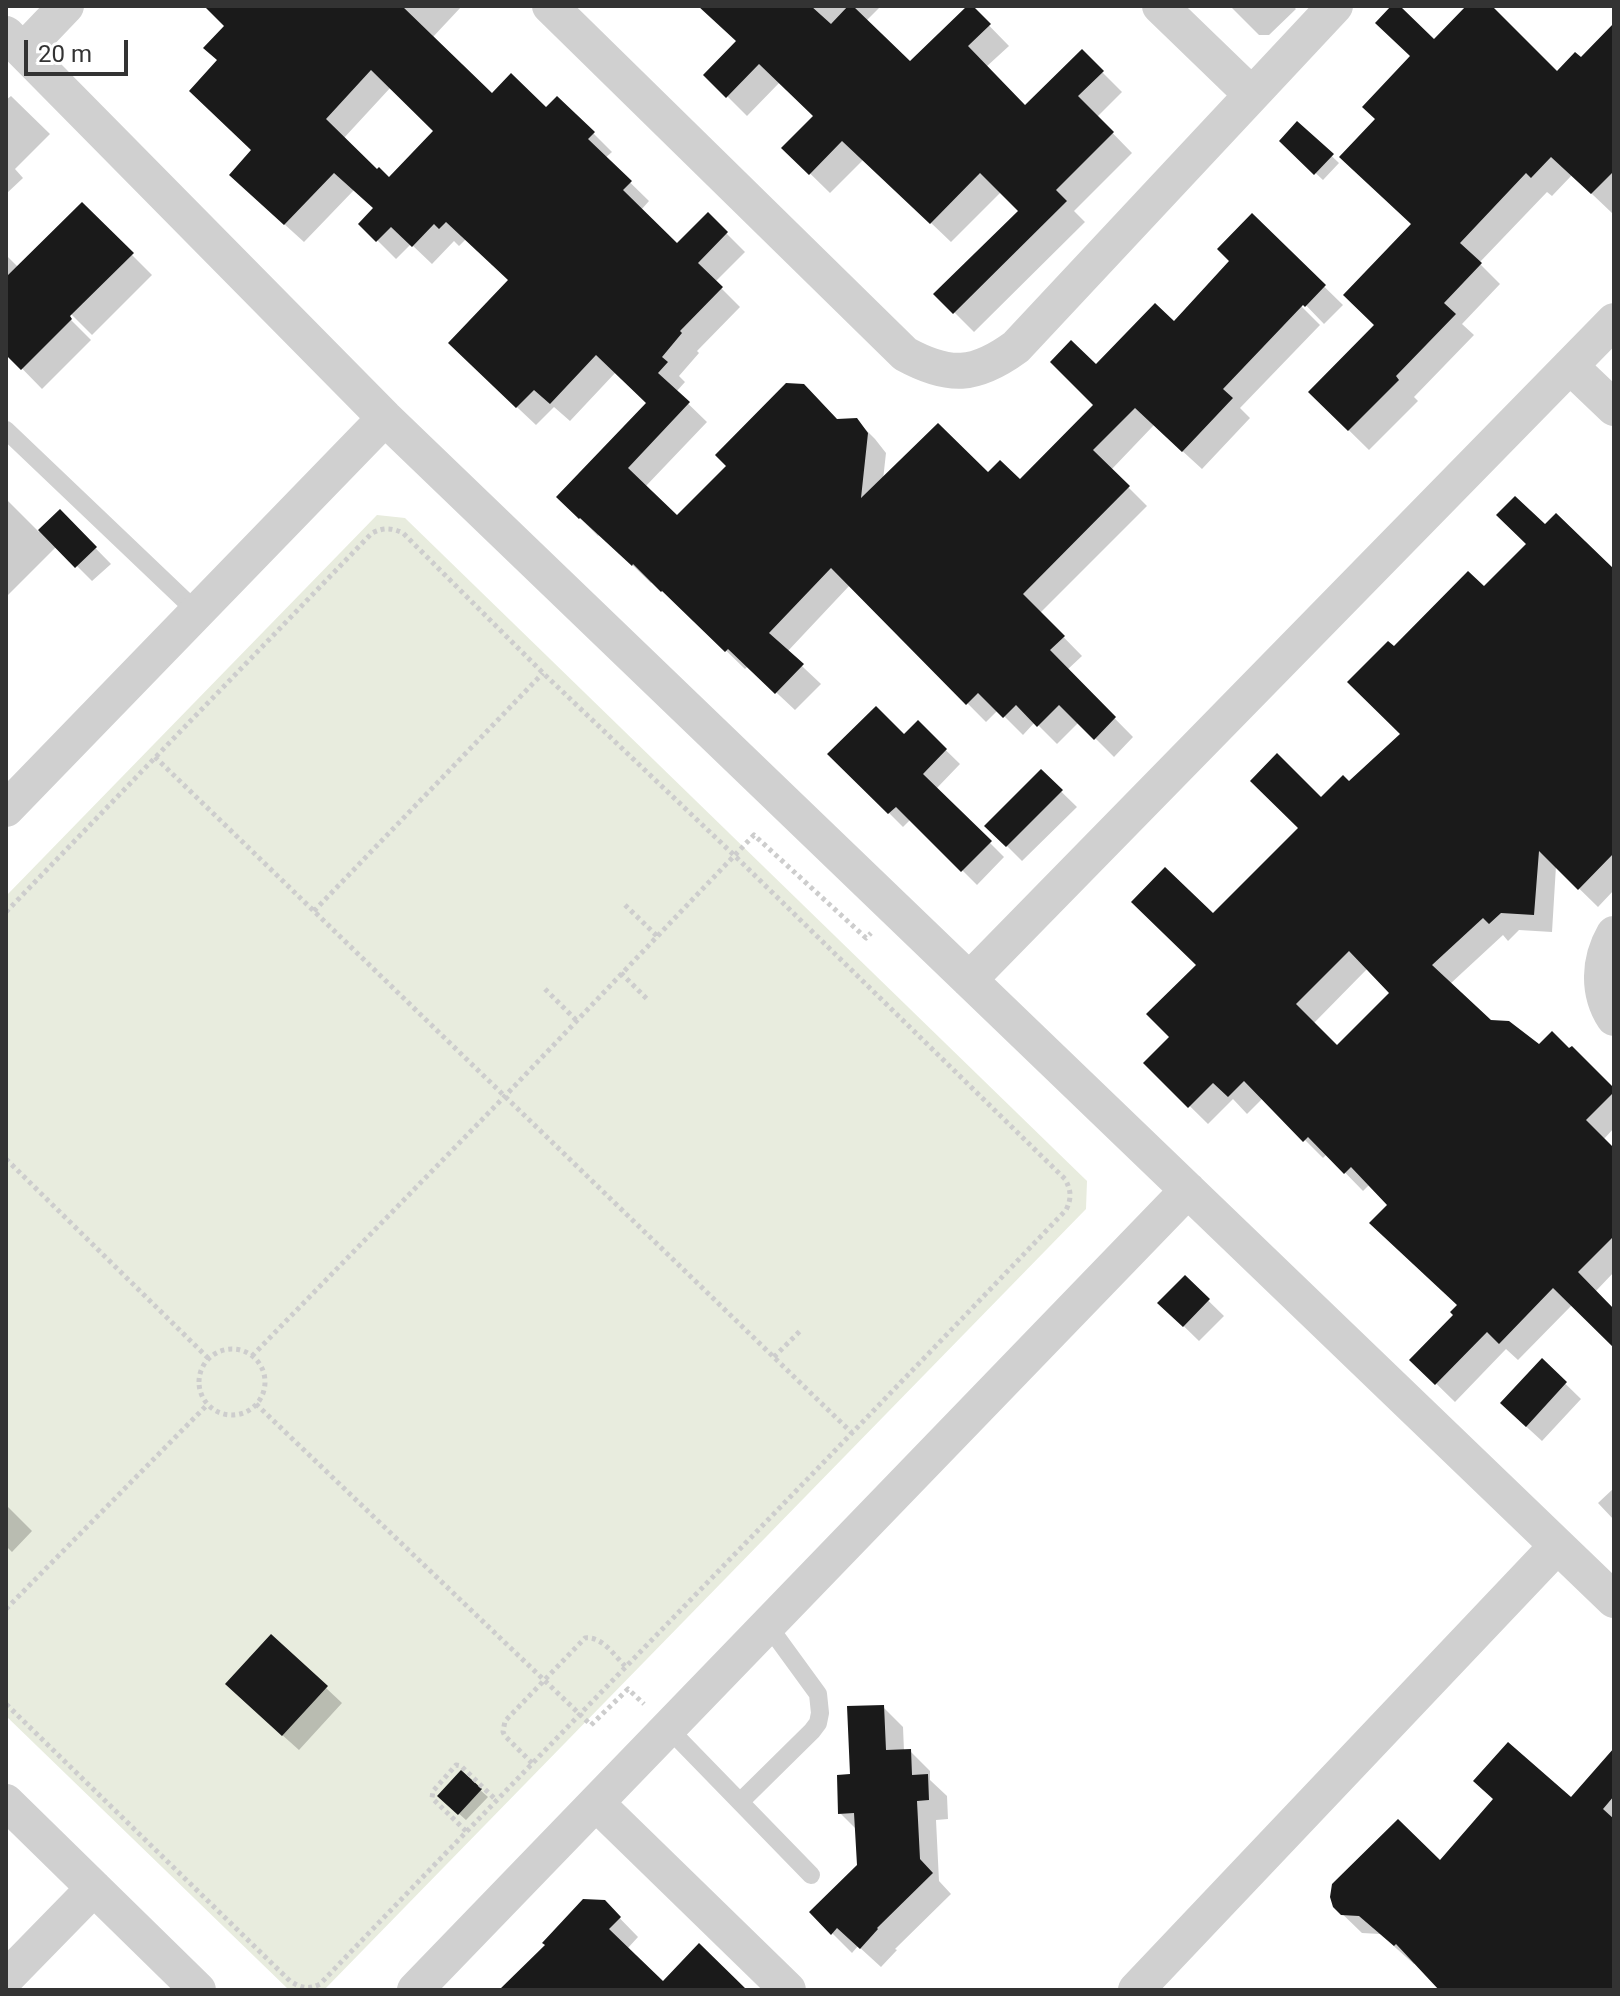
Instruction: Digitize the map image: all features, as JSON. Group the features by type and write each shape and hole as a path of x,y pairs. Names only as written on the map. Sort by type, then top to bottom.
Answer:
{"street":[{"path":"66,6 14,42 385,418 1614,1600"},
{"path":"550,6 905,354 926,366 950,371 974,370 996,361 1016,347 1335,6"},
{"path":"1160,6 1251,94"},
{"path":"969,980 1614,321"},
{"path":"1570,366 1614,408"},
{"path":"8,804 385,418"},
{"path":"1614,934 1601,968 1602,990 1614,1018"},
{"path":"415,1990 1188,1190"},
{"path":"1136,1990 1557,1546"},
{"path":"6,1802 198,1990"},
{"path":"596,1803 788,1990"},
{"path":"6,1978 94,1888"}],"lane":[{"path":"6,430 197,612"},
{"path":"740,1802 812,1731 820,1713 818,1694 767,1624"},
{"path":"667,1727 811,1875"}],"path":[{"path":"6,912 372,533 393,529 403,533 543,673 1065,1179 1070,1202 1066,1210 853,1433 313,1988 298,1986 278,1970 6,1704"},
{"path":"314,911 543,673"},
{"path":"155,757 853,1433"},
{"path":"252,1356 754,835 866,938 894,908"},
{"path":"625,905 657,936"},
{"path":"621,973 649,1001"},
{"path":"545,989 576,1020"},
{"path":"6,1159 209,1359"},
{"path":"774,1357 800,1331"},
{"path":"230,1349 252,1356 265,1374 263,1396 248,1411 227,1414 217,1411 208,1404 200,1387 203,1367 219,1352 230,1349"},
{"path":"6,1609 208,1404"},
{"path":"256,1404 591,1725 628,1689 667,1727"},
{"path":"532,1763 505,1736 503,1725 544,1680 589,1637 600,1640 625,1666"},
{"path":"466,1831 432,1798 433,1791 456,1765 461,1766 496,1800"}],"shaded area":[{"path":"377,515 405,518 1087,1181 1086,1209 324,1990 289,1990 6,1716 6,896"}],"building":[{"path":"204,6 402,6 492,93 511,73 546,107 557,96 595,132 588,139 632,181 623,190 677,243 708,212 728,232 698,263 723,287 680,331 682,333 662,357 668,362 658,373 690,402 628,468 677,515 726,466 715,455 786,383 804,384 837,419 857,418 868,433 861,498 938,423 988,472 1000,460 1020,479 1093,405 1050,362 1071,340 1096,364 1155,303 1174,321 1229,261 1217,249 1252,213 1326,285 1223,389 1233,398 1182,452 1135,408 1093,450 1130,486 1023,594 1065,636 1050,650 1116,717 1094,740 1059,705 1037,727 1016,705 1003,718 978,693 966,705 831,568 769,633 804,664 775,694 556,497 646,403 596,355 550,404 534,390 516,408 448,343 508,280 446,222 439,229 434,224 412,247 391,227 376,242 358,224 373,208 334,173 284,225 229,175 251,150 189,91 217,60 203,48 224,26","holes":["371,70 433,131 389,177 326,119"]},
{"path":"698,6 811,6 831,24 848,6 853,6 910,61 967,6 973,6 991,24 968,46 1025,105 1082,49 1104,71 1078,96 1114,132 1056,190 1067,201 953,314 933,294 1018,211 980,173 930,224 842,141 809,175 781,148 813,116 759,64 726,98 703,75 736,41"},
{"path":"1391,6 1400,6 1434,39 1466,6 1492,6 1557,71 1575,52 1581,57 1614,23 1614,171 1591,194 1551,157 1531,178 1526,173 1460,243 1482,263 1444,303 1456,314 1396,376 1399,380 1348,431 1308,392 1374,325 1343,295 1411,224 1339,157 1375,119 1362,107 1410,56 1375,23"},
{"path":"1297,121 1334,154 1314,175 1279,141"},
{"path":"82,202 134,253 21,370 6,355 6,277"},
{"path":"1515,496 1545,524 1556,513 1614,569 1614,853 1578,890 1539,851 1534,915 1501,913 1489,924 1483,918 1432,965 1491,1020 1509,1021 1539,1044 1552,1031 1569,1048 1572,1046 1614,1088 1614,1092 1586,1120 1614,1148 1614,1236 1578,1272 1614,1309 1614,1348 1553,1288 1499,1344 1487,1332 1435,1385 1409,1360 1453,1315 1450,1312 1457,1305 1369,1223 1387,1205 1351,1167 1344,1174 1308,1137 1303,1142 1244,1081 1228,1097 1213,1083 1188,1108 1143,1063 1169,1037 1146,1014 1196,965 1131,902 1165,867 1213,913 1298,828 1250,781 1277,753 1321,797 1343,775 1349,781 1400,734 1347,682 1388,641 1394,646 1468,571 1484,586 1526,544 1496,515","holes":["1349,951 1389,993 1337,1045 1296,1004"]},
{"path":"60,509 97,547 75,568 38,530"},
{"path":"876,706 904,734 918,720 947,749 923,774 992,841 961,872 896,807 888,814 827,754"},
{"path":"1041,769 1063,790 1006,847 984,826"},
{"path":"1185,1275 1210,1299 1183,1327 1157,1303"},
{"path":"1542,1358 1567,1382 1526,1427 1500,1403"},
{"path":"271,1634 328,1686 282,1736 225,1684"},
{"path":"884,1705 886,1750 911,1749 912,1775 928,1774 929,1800 917,1801 920,1859 933,1873 860,1949 837,1928 831,1935 809,1912 857,1865 854,1813 838,1814 837,1775 850,1774 847,1706"},
{"path":"1508,1742 1571,1797 1614,1748 1614,1796 1603,1809 1614,1819 1614,1990 1439,1990 1396,1944 1394,1946 1359,1916 1341,1915 1333,1907 1330,1897 1332,1884 1398,1819 1440,1860 1493,1799 1473,1781"},
{"path":"461,1770 482,1789 458,1815 437,1796"},
{"path":"583,1899 605,1900 621,1917 609,1929 663,1981 699,1943 747,1990 499,1990 545,1945 542,1943"}]}
